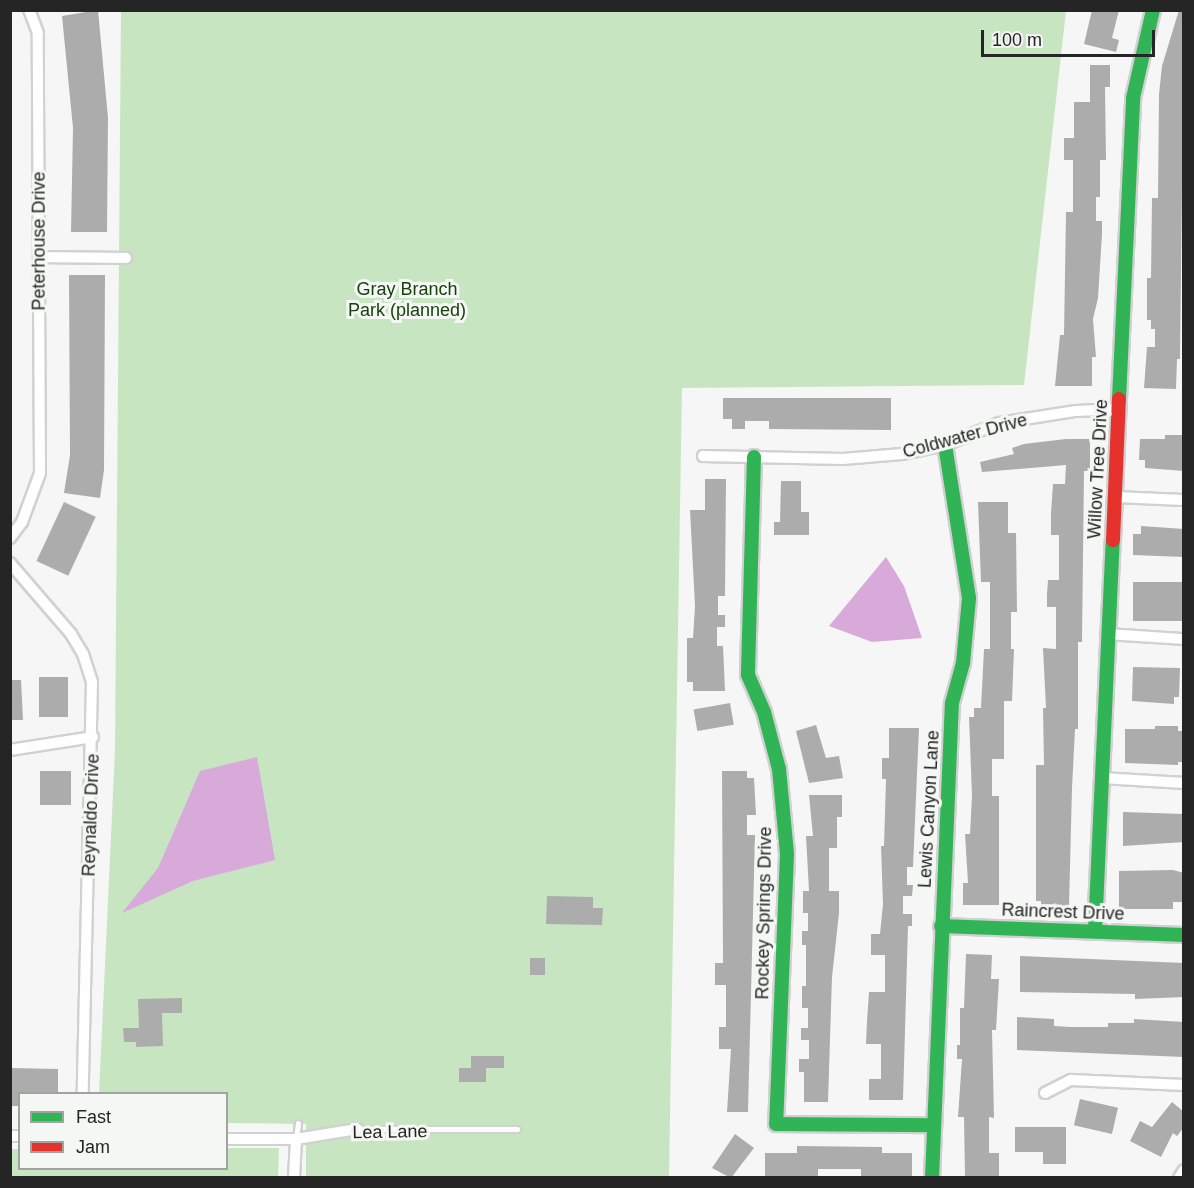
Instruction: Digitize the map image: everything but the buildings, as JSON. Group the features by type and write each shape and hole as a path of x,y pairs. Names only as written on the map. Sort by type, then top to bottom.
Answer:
{"street":[{"name":"Peterhouse Drive","path":"10,538 22,522 40,473 38,33 29,10"},
{"name":"Willow Tree Drive","path":"1095,931 1133,98 1153,10"},
{"path":"39,257 126,258"},
{"name":"Coldwater Drive","path":"703,456 843,459 902,454 945,445 999,423 1076,411 1119,409"},
{"name":"Lewis Canyon Lane","path":"932,1178 932,1125 952,703 963,663 969,598 945,445"},
{"name":"Rockey Springs Drive","path":"754,457 748,675 764,712 779,769 787,854 776,1124 932,1125"},
{"path":"1115,497 1184,500"},
{"name":"Reynaldo Drive","path":"10,563 83,654 92,682 93,737 83,1092"},
{"path":"1108,633 1184,639"},
{"path":"10,750 93,737"},
{"path":"1102,778 1184,783"},
{"name":"Raincrest Drive","path":"941,926 1184,935"},
{"path":"1045,1093 1071,1080 1184,1084"},
{"name":"Lea Lane","path":"228,1139 296,1139 357,1129"},
{"path":"294,1178 296,1139"},
{"path":"1179,1178 1184,1170"}],"lane":[{"path":"296,1139 298,1123"},
{"name":"Lea Lane","path":"357,1129 517,1129"}],"green space":[{"name":"Gray Branch Park (planned)","path":"121,11 1066,11 1024,385 682,388 669,1177 306,1177 306,1124 228,1123 228,1092 99,1092 115,750"},
{"path":"228,1148 279,1148 278,1177 11,1177 11,1149 18,1149 18,1170 228,1170"}],"shaded area":[{"path":"886,557 904,586 922,638 872,642 829,626"},
{"path":"257,757 275,860 193,881 122,913 158,868 200,771"}],"traffic: fast":[{"path":"1119,399 1133,98 1153,10"},
{"path":"932,1178 952,703 963,663 969,598 945,445"},
{"path":"754,457 748,675 764,712 779,769 787,854 776,1124 932,1125"},
{"path":"1095,931 1113,540"},
{"path":"941,926 1184,935"}],"traffic: jam":[{"path":"1113,540 1119,399"}]}
